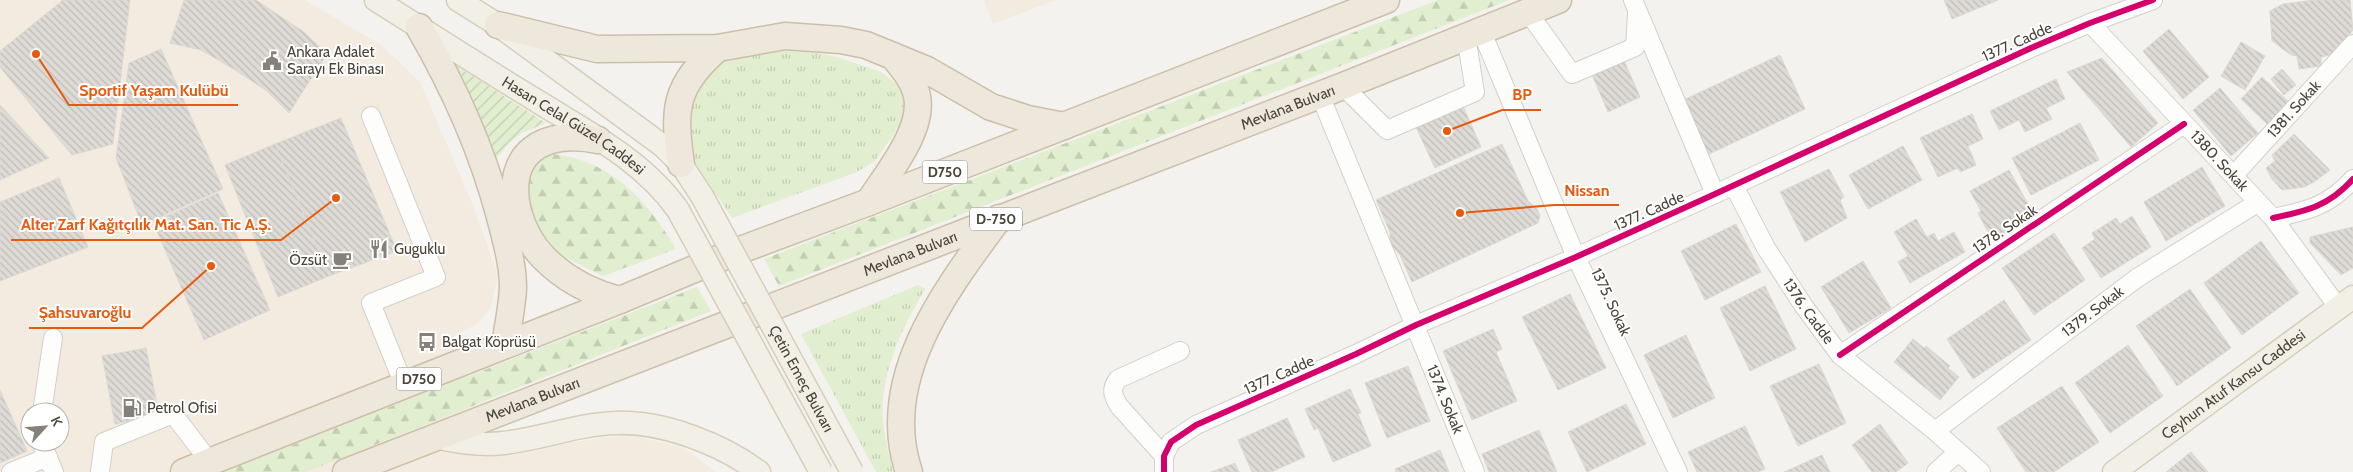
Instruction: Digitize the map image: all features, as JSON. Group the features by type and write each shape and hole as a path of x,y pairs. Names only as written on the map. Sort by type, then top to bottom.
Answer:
{"highway":[{"name":"D750","path":"184,472 620,300 735,252 869,202 1386,0"},
{"name":"Mevlana Bulvarı","path":"346,472 1558,0"},
{"path":"498,25 597,49 718,48 768,38 804,36 841,40 866,45 926,70 991,107 1028,119 1064,126"},
{"path":"419,27 452,87 482,157 493,191 512,271 512,304 505,345"},
{"path":"682,164 676,118 679,100 692,73 718,48"},
{"path":"869,202 902,151 917,116 918,103 916,91 910,78 890,54"},
{"path":"598,140 564,137 547,140 533,148 520,164 514,187 516,202 527,235 544,258 582,288 620,300"},
{"path":"909,472 903,446 902,421 907,377 912,360 942,299 999,218"}],"main road":[{"name":"Hasan Celal Güzel Caddesi","path":"376,0 598,140 657,183 678,210 726,295"},
{"path":"458,0 498,25 663,146 682,164"},
{"name":"Çetin Emeç Bulvarı","path":"682,164 702,196 852,472"},
{"name":"Çetin Emeç Bulvarı","path":"726,295 821,472"},
{"name":"Ceyhun Atuf Kansu Caddesi","path":"2114,472 2346,302"},
{"path":"435,437 470,444 503,443 599,424 635,424 696,437 759,472"}],"street":[{"name":"1377. Cadde","path":"1164,464 1171,442 1196,425 1356,354 1416,325 1576,257 1734,186 2090,23 2153,0"},
{"path":"1528,12 1572,74 1635,46 1635,5"},
{"path":"1635,5 1715,194"},
{"name":"1380. Sokak","path":"2090,23 2273,218 2346,302"},
{"path":"1331,90 1387,130 1474,92 1473,33"},
{"name":"1375. Sokak","path":"1473,33 1678,472"},
{"name":"1381. Sokak","path":"2234,176 2353,44"},
{"name":"1374. Sokak","path":"1331,90 1416,325 1475,472"},
{"path":"371,116 436,277 372,303 404,385"},
{"name":"1378. Sokak","path":"1840,355 2184,124"},
{"path":"2273,218 2310,210 2329,200 2353,179"},
{"name":"1376. Cadde","path":"1734,186 1772,256 1803,305 1840,355 1935,431 1981,472"},
{"name":"1379. Sokak","path":"1935,431 2137,278 2257,203"},
{"path":"43,402 53,338"},
{"path":"1164,464 1119,406 1114,398 1113,388 1118,379 1180,351"},
{"path":"100,472 104,442 173,414 210,462"},
{"path":"1936,472 1958,452"},
{"path":"11,472 48,457"}],"shaded area":[{"path":"0,0 305,0 381,45 420,82 472,203 498,275 491,307 478,323 453,337 495,450 529,449 629,434 684,448 716,472 0,472"},
{"path":"984,0 1056,0 993,24"}],"green space":[{"path":"1438,0 1509,0 779,286 764,259"},
{"path":"758,52 814,52 840,58 881,72 897,84 906,94 905,118 875,161 857,172 732,218 695,163 683,140 682,117 702,76 725,62"},
{"path":"449,61 546,123 522,133 509,143 494,162"},
{"path":"551,154 572,157 591,164 609,173 625,185 653,214 676,249 603,276 560,255 542,239 530,214 527,185 535,161"},
{"path":"918,285 925,289 907,322 892,356 884,392 884,430 893,472 876,472 801,334"},
{"path":"697,287 711,311 306,472 223,472"}],"building":[{"path":"63,0 130,0 113,144 72,155 0,67 0,51"},
{"name":"Ankara Adalet Sarayı Ek Binası","path":"184,0 256,0 304,32 327,54 289,113 267,91 232,68 201,50 170,43"},
{"path":"1944,0 1998,0 1952,19"},
{"path":"2314,0 2350,0 2353,30 2334,54 2321,57 2321,66 2299,69 2297,56 2291,55 2272,41 2270,11 2283,4"},
{"path":"2169,29 2209,77 2183,99 2143,51"},
{"path":"2241,42 2265,56 2245,90 2221,76"},
{"path":"161,49 223,189 142,225 116,158 129,63"},
{"path":"1780,55 1805,109 1705,156 1679,102"},
{"path":"1622,56 1640,97 1608,112 1590,70"},
{"path":"2102,58 2158,123 2131,147 2067,72"},
{"path":"2282,69 2296,85 2284,95 2271,79"},
{"path":"2262,77 2289,102 2268,125 2241,99"},
{"path":"2056,79 2065,99 2046,108 2052,119 2025,132 2019,120 1999,130 1990,111"},
{"path":"2220,88 2258,133 2231,156 2193,110"},
{"path":"0,105 49,158 0,180"},
{"path":"1463,106 1481,147 1435,168 1416,127"},
{"path":"1972,114 1983,139 1968,146 1976,165 1960,172 1958,168 1938,177 1920,138"},
{"path":"341,118 397,251 329,276 275,144"},
{"path":"2080,123 2099,160 2031,195 2012,158"},
{"path":"2294,134 2330,170 2304,187 2282,190 2272,179 2266,168 2275,161 2272,155"},
{"path":"275,144 329,276 278,297 225,165"},
{"path":"1502,144 1528,201 1537,209 1540,216 1538,223 1412,282 1400,255 1390,244 1390,232 1376,200"},
{"path":"1903,146 1922,180 1868,209 1849,175"},
{"path":"2202,167 2225,206 2166,241 2144,202"},
{"path":"1829,169 1844,197 1840,200 1847,218 1805,242 1780,192"},
{"path":"2009,170 2032,211 2028,213 2031,217 2015,225 2017,229 1996,240 1994,237 1991,238 1978,213 1981,211 1970,191"},
{"path":"59,178 88,247 0,281 0,202"},
{"path":"218,193 270,310 204,340 153,222"},
{"path":"2132,216 2151,247 2101,278 2082,248 2095,239 2092,233 2116,218 2120,224"},
{"path":"1916,219 1927,237 1934,233 1938,241 1954,232 1965,252 1910,283 1898,262 1908,256 1894,232"},
{"path":"1736,224 1761,272 1705,300 1681,251"},
{"path":"2353,227 2353,268 2341,275 2310,243 2310,237"},
{"path":"2054,233 2085,280 2034,315 2002,268"},
{"path":"2261,241 2299,293 2242,335 2204,283"},
{"path":"1863,261 1891,308 1849,333 1821,287"},
{"path":"1765,286 1796,349 1750,371 1720,308"},
{"path":"2190,289 2231,348 2177,386 2136,326"},
{"path":"1570,294 1606,368 1558,390 1522,317"},
{"path":"2004,300 2031,340 1973,379 1947,339"},
{"path":"1493,329 1502,349 1496,352 1517,401 1472,420 1443,351"},
{"path":"1686,335 1715,398 1673,418 1644,355"},
{"path":"1913,339 1924,348 1926,346 1950,366 1948,368 1959,377 1940,400 1894,362"},
{"path":"2128,345 2163,396 2110,433 2075,383"},
{"path":"146,348 159,414 115,424 102,356"},
{"path":"1819,364 1846,423 1798,446 1770,386"},
{"path":"1408,366 1430,421 1387,438 1365,383"},
{"path":"2062,386 2099,442 2054,472 2026,472 1997,428"},
{"path":"1350,389 1361,413 1358,414 1371,446 1333,462 1318,428 1314,430 1305,409"},
{"path":"0,390 20,435 20,452 25,452 0,463"},
{"path":"1626,404 1646,444 1587,472 1568,432"},
{"path":"1287,418 1305,457 1271,472 1252,472 1238,440"},
{"path":"1880,424 1908,463 1896,472 1872,472 1852,445"},
{"path":"1745,426 1765,469 1758,472 1697,472 1688,452"},
{"path":"1539,430 1557,472 1489,472 1482,454"},
{"path":"1440,450 1449,472 1396,472 1395,469"},
{"path":"2191,452 2208,472 2166,472"},
{"path":"1822,455 1830,472 1784,472"},
{"path":"1235,463 1239,472 1211,472"}],"cycle path":[{"path":"1164,472 1164,456 1171,442 1196,425 1356,354 1416,325 1576,257 2031,48 2090,23 2153,0"},
{"path":"1840,355 2184,124"},
{"path":"2273,218 2317,206 2335,196 2353,179"}],"place":[{"name":"Sportif Yaşam Kulübü","path":"36,54"},
{"name":"Ankara Adalet Sarayı Ek Binası","path":"272,61"},
{"name":"BP","path":"1447,131"},
{"name":"Alter Zarf Kağıtçılık Mat. San. Tic A.Ş.","path":"336,198"},
{"name":"Nissan","path":"1460,213"},
{"name":"Guguklu","path":"379,249"},
{"name":"Özsüt","path":"342,260"},
{"name":"Şahsuvaroğlu","path":"211,266"},
{"name":"Balgat Köprüsü","path":"427,342"},
{"name":"Petrol Ofisi","path":"132,408"}]}
